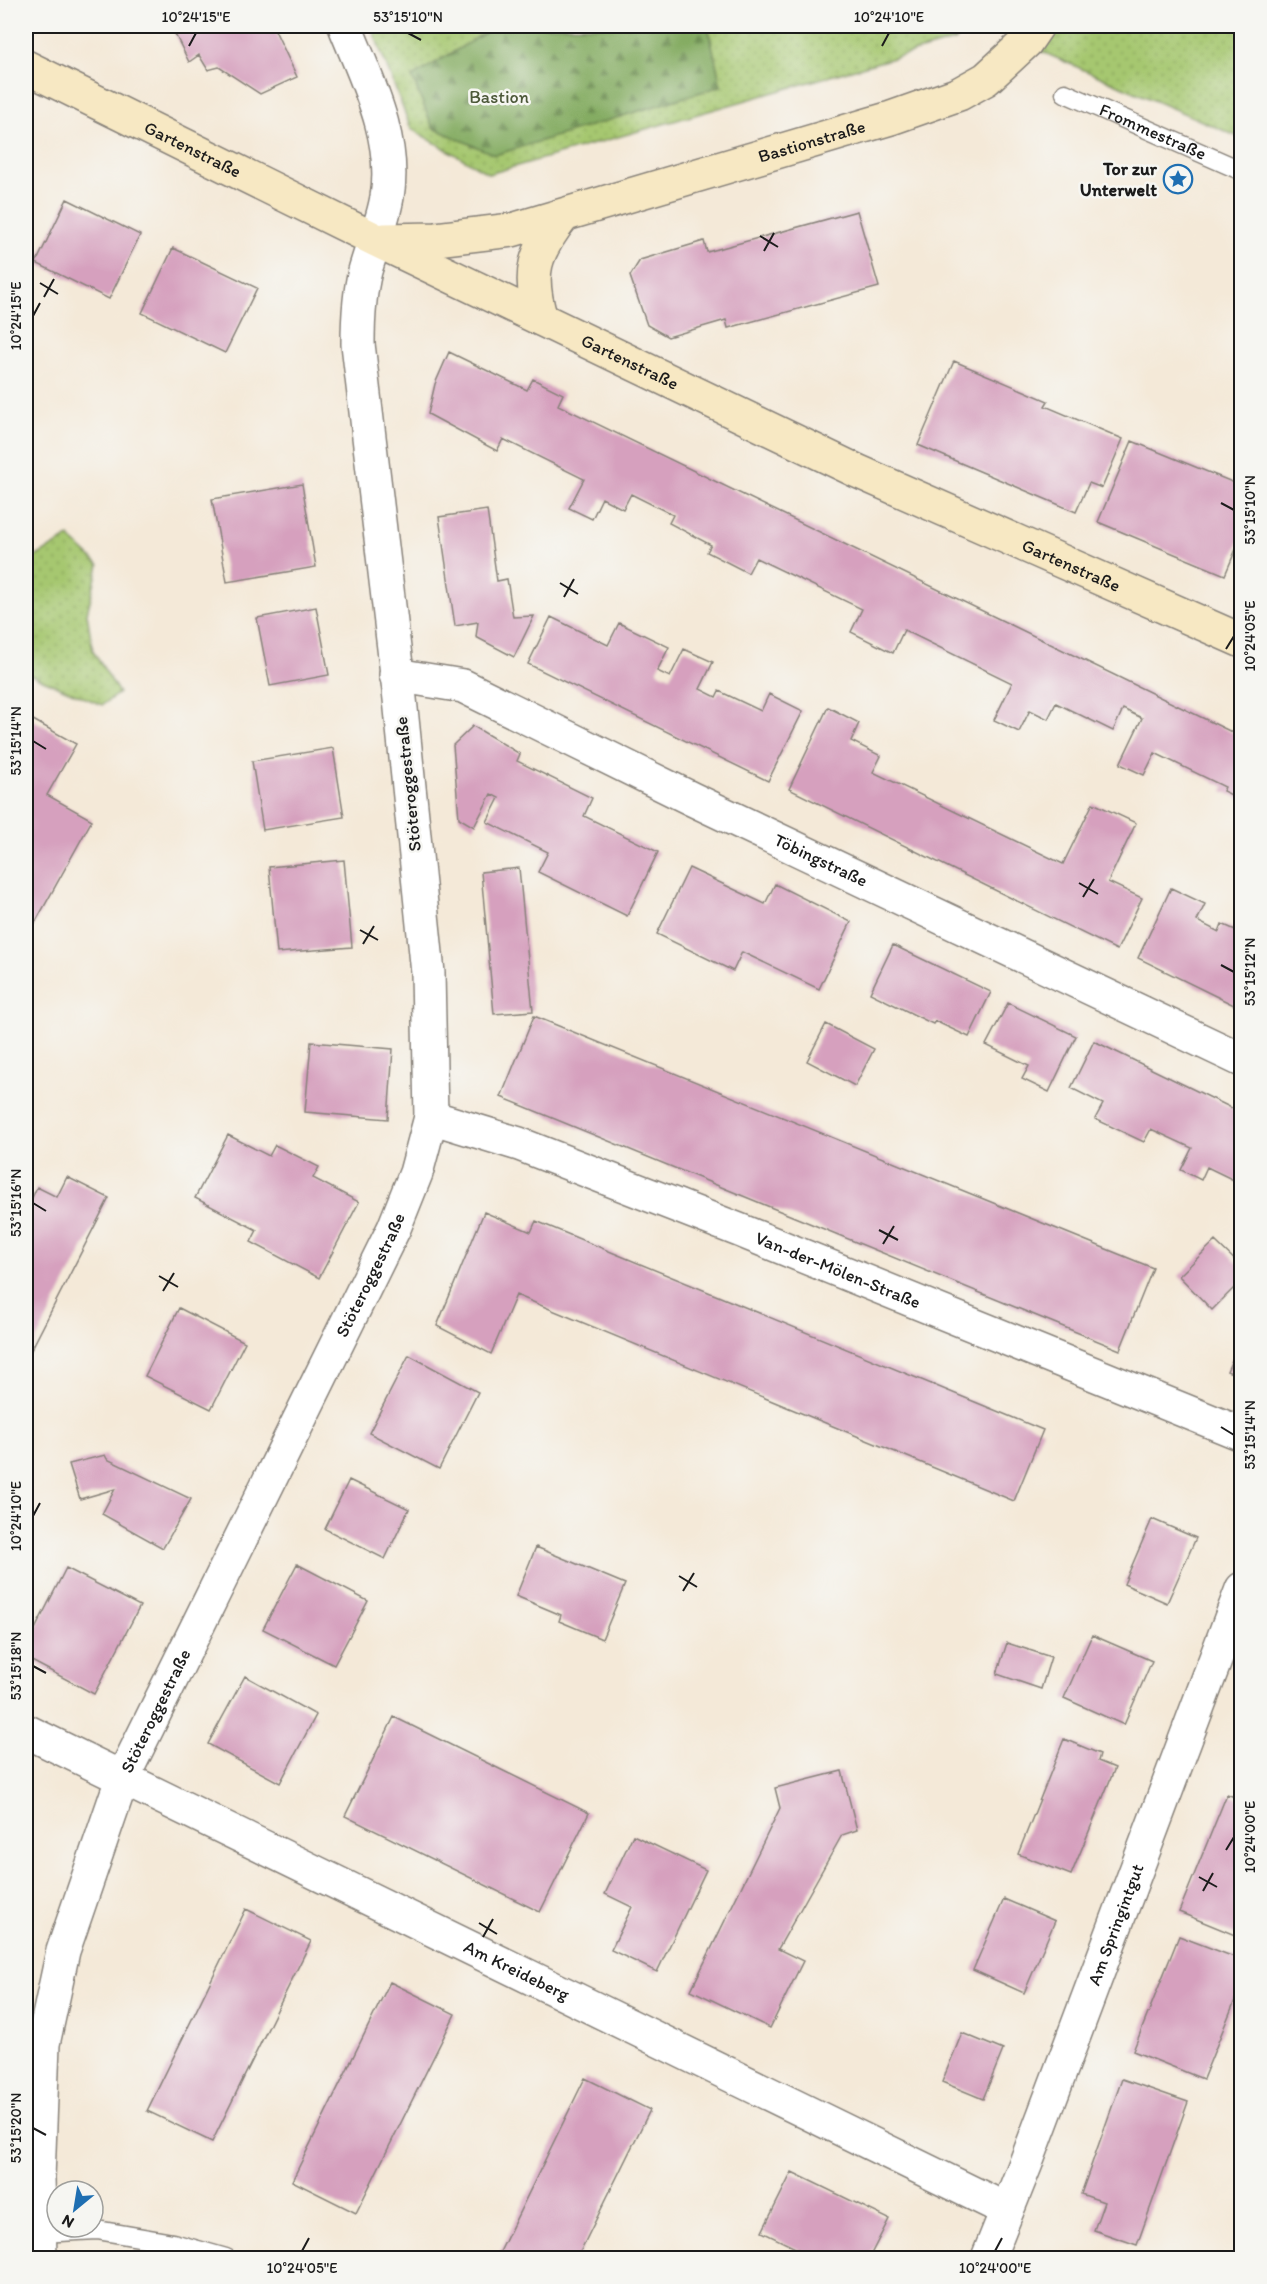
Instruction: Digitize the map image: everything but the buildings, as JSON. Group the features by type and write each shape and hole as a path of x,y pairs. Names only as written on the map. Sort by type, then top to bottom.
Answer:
{"main road":[{"name":"Bastionstraße","path":"376,240 436,239 486,234 563,216 938,102 986,79 1019,49 1037,26"},
{"name":"Gartenstraße","path":"26,67 376,240 857,471 1242,641"},
{"path":"541,319 532,281 534,265 548,235 563,216"}],"street":[{"name":"Stöteroggestraße","path":"40,2246 38,2178 43,2044 63,1951 122,1779 394,1228 416,1173 431,1117 429,973 358,344 358,319 365,272 387,196 389,175 380,116 345,26"},
{"name":"Töbingstraße","path":"396,675 463,686 692,799 1242,1060"},
{"name":"Van-der-Mölen-Straße","path":"431,1117 519,1144 721,1223 1242,1434"},
{"name":"Am Springintgut","path":"988,2259 1242,1589"},
{"name":"Am Kreideberg","path":"26,1731 1007,2210"}],"lane":[{"name":"Frommestraße","path":"1065,93 1242,171"},
{"path":"40,2246 97,2230 174,2242 226,2259"}],"green space":[{"name":"Bastion","path":"371,26 970,26 956,40 489,174 411,129"},
{"path":"496,26 708,26 721,86 495,155 433,128 412,77"},
{"path":"1063,26 1241,26 1241,138 1040,51"},
{"path":"69,537 99,565 87,613 93,651 119,693 102,705 26,673 26,566 28,561"}],"place":[{"name":"Tor zur Unterwelt","path":"1178,179"}]}
